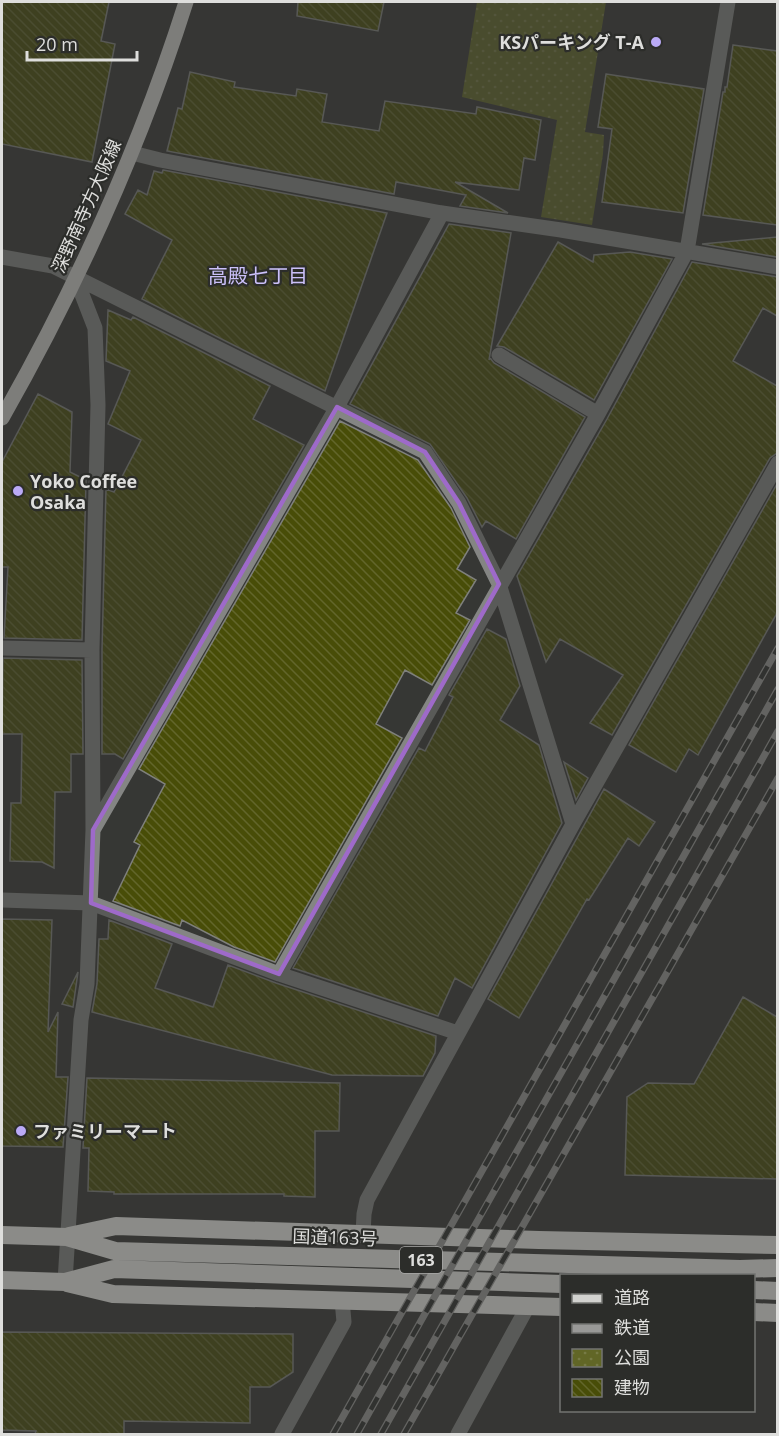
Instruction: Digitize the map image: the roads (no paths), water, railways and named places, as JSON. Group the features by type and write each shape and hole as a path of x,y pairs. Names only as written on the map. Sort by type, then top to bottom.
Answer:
{"highway":[{"name":"163","path":"67,1237 116,1226 363,1235 777,1245"},
{"name":"国道163号","path":"2,1235 67,1237 115,1251 728,1269 777,1268"},
{"name":"163","path":"65,1282 114,1269 560,1284"},
{"name":"163","path":"2,1280 65,1282 113,1294 560,1307"},
{"path":"755,1290 777,1291"},
{"path":"755,1312 777,1313"}],"main road":[{"name":"深野南寺方大阪線","path":"2,418 76,279 132,153 186,2"}],"street":[{"path":"279,974 499,584 598,414 687,251 728,2"},
{"path":"132,153 442,213 777,267"},
{"path":"93,830 337,407 442,213"},
{"path":"2,257 53,266 425,452 459,503 499,584 573,824"},
{"path":"65,1282 91,903 92,650 98,405 95,328 76,279"},
{"path":"499,355 598,414"},
{"path":"363,1235 367,1200 573,824 777,463"},
{"path":"2,648 92,650"},
{"path":"2,900 91,903 279,974 458,1033"},
{"path":"282,1434 344,1322 342,1300"},
{"path":"458,1434 528,1306"}],"railway":[{"path":"333,1434 778,648"},
{"path":"357,1434 778,689"},
{"path":"381,1434 778,731"},
{"path":"404,1434 778,778"}],"place":[{"name":"KSパーキング T-A","path":"656,42"},
{"name":"Yoko Coffee Osaka","path":"18,491"},
{"name":"ファミリーマート","path":"21,1131"}],"district":[{"name":"高殿七丁目","path":"258,275"}]}
